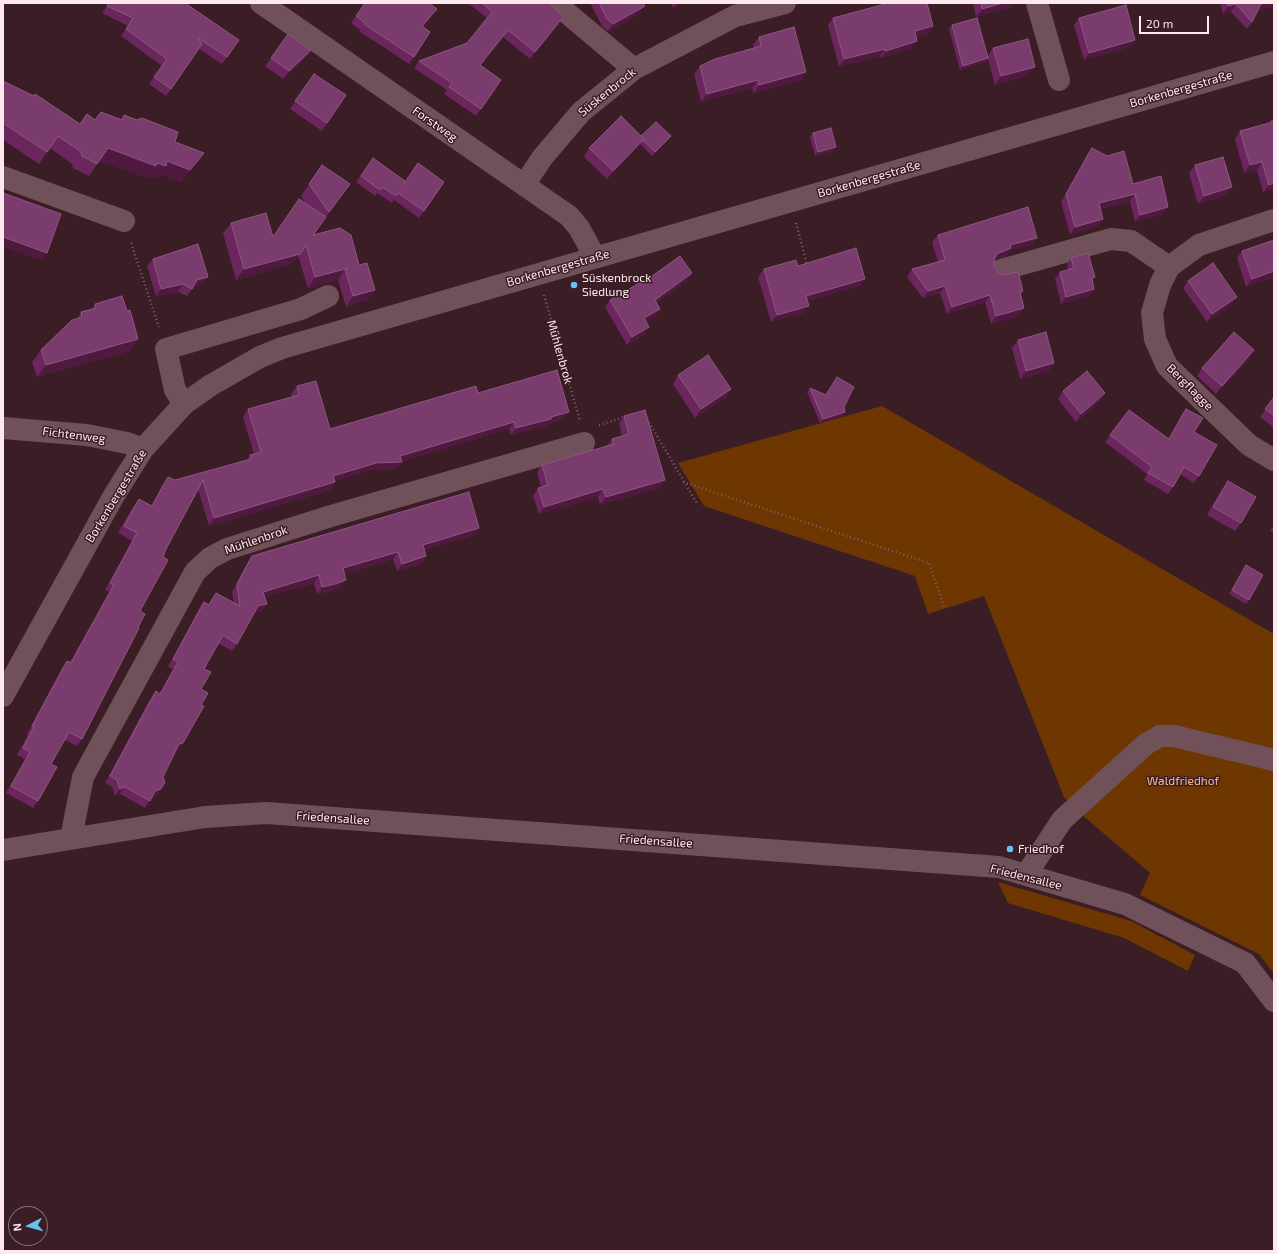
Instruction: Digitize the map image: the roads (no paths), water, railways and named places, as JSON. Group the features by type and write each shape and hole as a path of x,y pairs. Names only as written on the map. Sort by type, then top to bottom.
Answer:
{"street":[{"name":"Forstweg","path":"261,3 569,216 579,228 595,257"},
{"path":"555,3 634,69"},
{"name":"Süskenbrock","path":"524,185 542,158 581,112 634,69 733,10 785,3"},
{"path":"1037,3 1059,80"},
{"name":"Borkenbergestraße","path":"3,696 113,497 143,449 184,404 211,384 260,357 282,348 1274,62"},
{"path":"3,177 124,221"},
{"name":"Bergflagge","path":"1274,220 1199,244 1170,267 1160,285 1152,313 1155,339 1167,366 1249,445 1274,460"},
{"path":"1001,270 1111,239 1131,241 1170,267"},
{"path":"184,404 176,390 166,349 302,309 328,296"},
{"name":"Fichtenweg","path":"3,428 87,435 127,443 143,449"},
{"name":"Mühlenbrok","path":"72,838 83,777 195,572 210,558 227,549 331,516 582,432"},
{"path":"1026,875 1062,820 1146,744 1160,736 1174,736 1274,760"},
{"name":"Friedensallee","path":"3,850 205,817 266,813 999,867 1125,904 1245,963 1274,1001"}],"place":[{"name":"Süskenbrock Siedlung","path":"574,285"},
{"name":"Friedhof","path":"1010,849"}],"park label":[{"name":"Waldfriedhof","path":"1183,781"}]}
